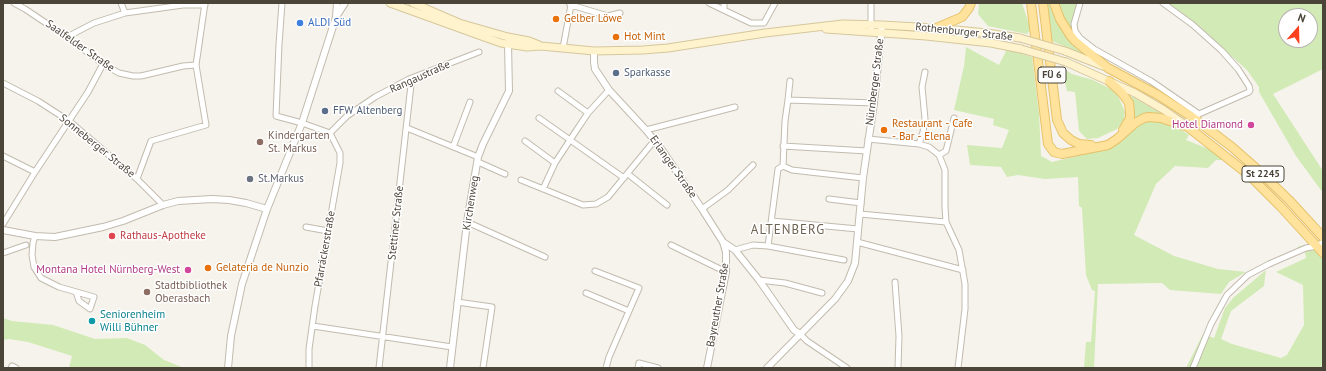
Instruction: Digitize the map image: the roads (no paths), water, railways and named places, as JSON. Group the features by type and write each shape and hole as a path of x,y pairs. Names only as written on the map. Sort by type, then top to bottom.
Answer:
{"main road":[{"name":"Rothenburger Straße","path":"390,3 484,37 508,44 527,47 541,46 594,51 668,48 765,33 843,24 871,24 936,28 1020,38 1065,51 1108,68 1197,116 1257,169 1289,200 1323,237"},
{"name":"Rothenburger Straße","path":"412,3 460,23 502,36 529,40 541,46"},
{"path":"936,28 962,17 971,3"},
{"name":"FÜ 6","path":"1031,3 1048,144 1054,152 1062,154 1108,145 1135,123 1149,117 1161,118 1188,127"},
{"name":"FÜ 6","path":"1043,3 1057,120 1067,138 1079,144 1091,145 1102,143 1118,135 1126,127 1130,118 1130,108 1126,98 1109,81"},
{"path":"1054,3 1060,19 1070,35 1083,48 1108,68"},
{"name":"Rothenburger Straße","path":"810,28 966,40 1021,49 1066,62 1109,81 1154,104 1188,127 1249,175 1320,244 1323,253"}],"street":[{"name":"Saalfelder Straße","path":"14,3 67,37 103,64 119,73 140,76 183,66 196,65"},
{"path":"121,3 125,13"},
{"path":"282,3 276,116 330,133"},
{"path":"228,368 231,336 239,298 253,251 267,209 302,123 336,17 337,3"},
{"path":"336,17 345,3"},
{"path":"709,3 751,23 764,23 776,3"},
{"path":"724,3 724,9"},
{"path":"871,3 871,32"},
{"name":"Rothenburger Straße","path":"1080,3 1074,24 1075,31 1080,38 1094,49 1151,81 1197,116"},
{"path":"1162,3 1193,25 1217,45 1238,69 1250,90 1197,116 1188,127"},
{"path":"67,37 94,23 125,13 183,5 205,4 196,65 206,125 151,140 137,179"},
{"path":"563,48 570,4 608,16 620,13"},
{"name":"Nürnberger Straße","path":"767,368 835,299 848,281 855,263 863,178 874,103 882,25"},
{"name":"Kirchenweg","path":"450,368 467,222 478,160 483,144 509,90 508,44"},
{"name":"Erlanger Straße","path":"594,51 594,62 596,69 609,90 646,130 702,209 723,242 736,250 794,330 800,334"},
{"name":"Rangaustraße","path":"330,133 347,116 375,97 409,79 479,52"},
{"path":"3,224 35,172 88,92 103,64"},
{"path":"925,72 922,87 925,119 919,144 929,147 939,155 945,170 946,222 959,250 966,295 958,368"},
{"name":"Stettiner Straße","path":"379,368 412,85 409,79"},
{"path":"783,166 785,121 790,81"},
{"name":"Sonneberger Straße","path":"3,83 38,101 69,121 137,179 163,205"},
{"path":"543,189 556,163 588,112 609,90"},
{"path":"558,91 588,112"},
{"path":"788,100 874,103"},
{"path":"452,147 470,102"},
{"path":"646,130 735,107"},
{"path":"539,118 624,178"},
{"path":"939,155 946,151 954,118"},
{"path":"407,128 452,147 505,174"},
{"name":"Pfarräckerstraße","path":"309,368 309,348 340,163 340,153 330,133"},
{"name":"Nürnberger Straße","path":"868,139 919,144"},
{"path":"525,141 556,163"},
{"path":"521,180 583,205 596,204 608,197 654,141"},
{"path":"783,146 867,151"},
{"path":"3,156 35,172"},
{"path":"702,209 728,190 753,165"},
{"path":"783,166 792,170 863,178"},
{"path":"768,246 778,169 783,166"},
{"path":"628,174 667,205"},
{"path":"829,199 861,204"},
{"path":"3,230 35,236 55,237 104,227 134,218 163,205 178,201 212,200 246,203 267,209"},
{"path":"860,214 946,222"},
{"path":"772,221 858,229"},
{"path":"467,222 545,257"},
{"path":"306,227 328,231"},
{"path":"35,236 32,255 34,267 41,278 76,292"},
{"name":"Bayreuther Straße","path":"707,368 726,272 726,252 723,242"},
{"path":"857,242 963,270"},
{"path":"671,244 726,272"},
{"path":"1192,368 1210,324 1227,295 1248,275 1268,264 1306,248 1320,244"},
{"path":"3,253 26,245"},
{"path":"736,250 753,245 768,246 844,260"},
{"path":"595,271 639,288 608,368"},
{"path":"759,280 785,283 822,293"},
{"path":"895,282 899,336 898,368"},
{"path":"586,292 629,311"},
{"path":"457,302 492,307 483,368"},
{"path":"313,326 452,347"},
{"path":"800,334 807,341 847,368"},
{"path":"638,368 639,363 658,368"},
{"path":"11,368 12,366 16,368"}],"place":[{"name":"Gelber Löwe","path":"556,19"},
{"name":"ALDI Süd","path":"300,23"},
{"name":"Hot Mint","path":"616,37"},
{"name":"Sparkasse","path":"616,73"},
{"name":"FFW Altenberg","path":"325,111"},
{"name":"Hotel Diamond","path":"1251,125"},
{"name":"Restaurant - Cafe - Bar - Elena","path":"884,130"},
{"name":"Kindergarten St. Markus","path":"260,142"},
{"name":"St.Markus","path":"250,179"},
{"name":"Rathaus-Apotheke","path":"112,236"},
{"name":"Gelateria de Nunzio","path":"208,268"},
{"name":"Montana Hotel Nürnberg-West","path":"188,270"},
{"name":"Stadtbibliothek Oberasbach","path":"147,292"},
{"name":"Seniorenheim Willi Bühner","path":"92,321"}],"district":[{"name":"ALTENBERG","path":"788,230"}]}
